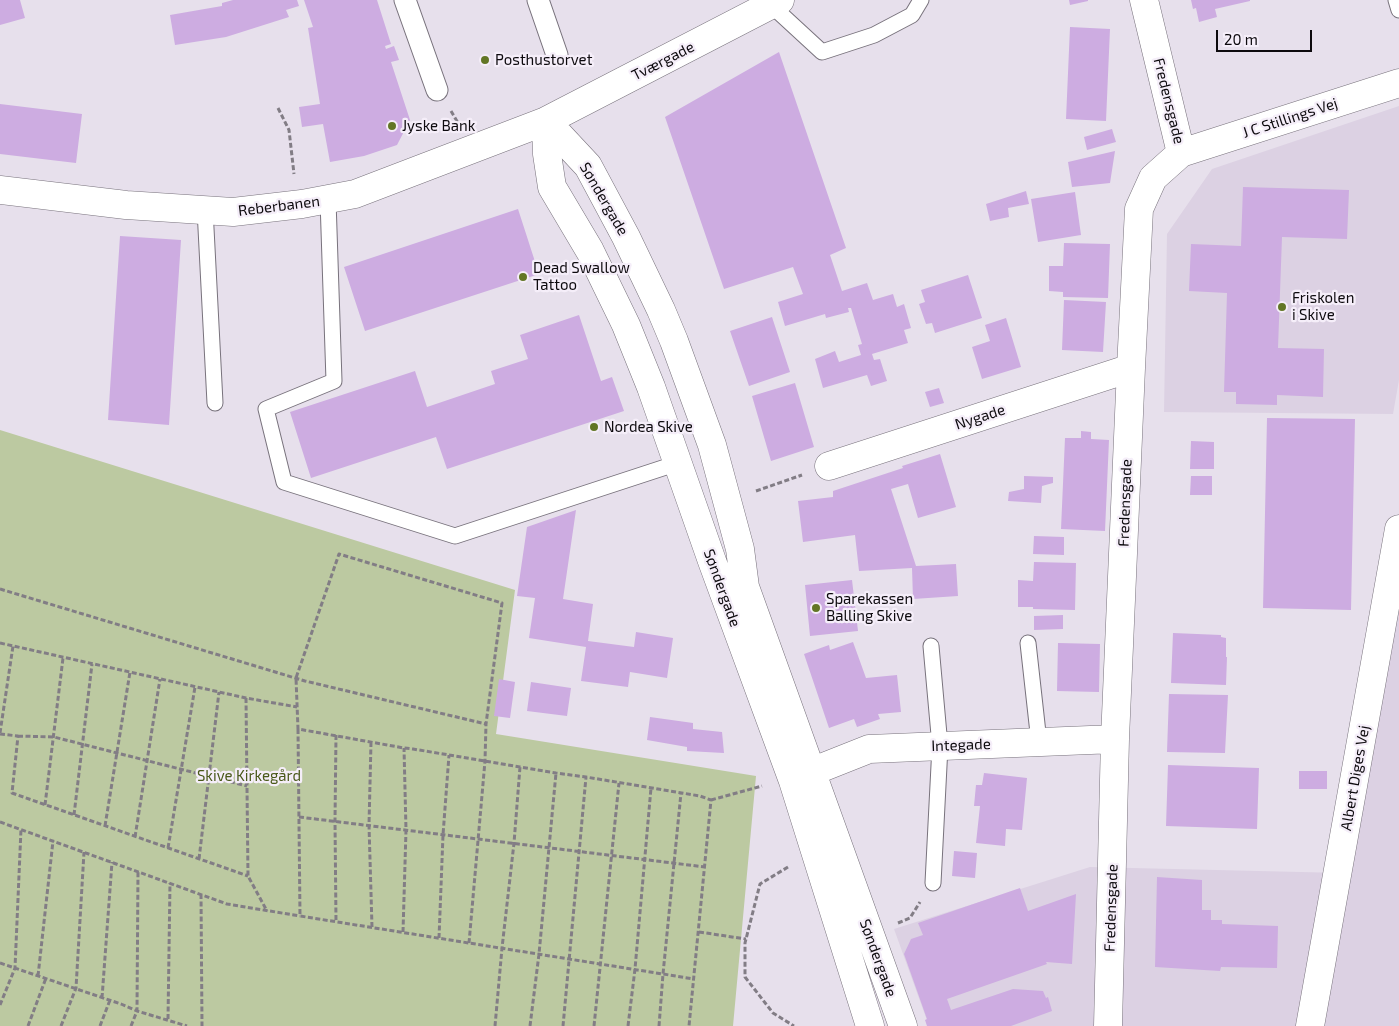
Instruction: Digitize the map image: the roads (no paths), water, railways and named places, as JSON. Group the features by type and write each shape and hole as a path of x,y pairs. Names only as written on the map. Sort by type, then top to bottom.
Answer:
{"street":[{"path":"406,0 437,90"},
{"path":"538,0 557,55"},
{"name":"Fredensgade","path":"1108,1026 1115,739 1138,210 1153,178 1181,153 1144,0"},
{"name":"Tværgade","path":"546,122 776,2"},
{"name":"J C Stillings Vej","path":"1181,153 1399,83"},
{"name":"Reberbanen","path":"0,190 126,205 233,212 302,204 355,194 546,122"},
{"name":"Søndergade","path":"546,122 552,187 590,251 626,325 651,387 712,561 793,781 870,1026"},
{"name":"Søndergade","path":"546,122 588,166 658,302 674,341 712,445 740,549 745,587 903,1026"},
{"name":"Nygade","path":"829,466 1130,368"},
{"name":"Albert Diges Vej","path":"1310,1026 1399,529"},
{"name":"Integade","path":"810,772 869,749 1115,739"}],"lane":[{"path":"776,2 822,52 874,34 912,14 921,0"},
{"path":"1396,0 1399,10"},
{"path":"328,200 334,381 266,408 284,482 455,536 678,462"},
{"path":"205,210 215,403"},
{"path":"1028,643 1039,742"},
{"path":"930,646 940,746 933,883"}],"place":[{"name":"Posthustorvet","path":"485,60"},
{"name":"Jyske Bank","path":"392,126"},
{"name":"Dead Swallow Tattoo","path":"523,277"},
{"name":"Friskolen i Skive","path":"1282,307"},
{"name":"Nordea Skive","path":"594,427"},
{"name":"Sparekassen Balling Skive","path":"816,608"}],"park label":[{"name":"Skive Kirkegård","path":"249,776"}]}
